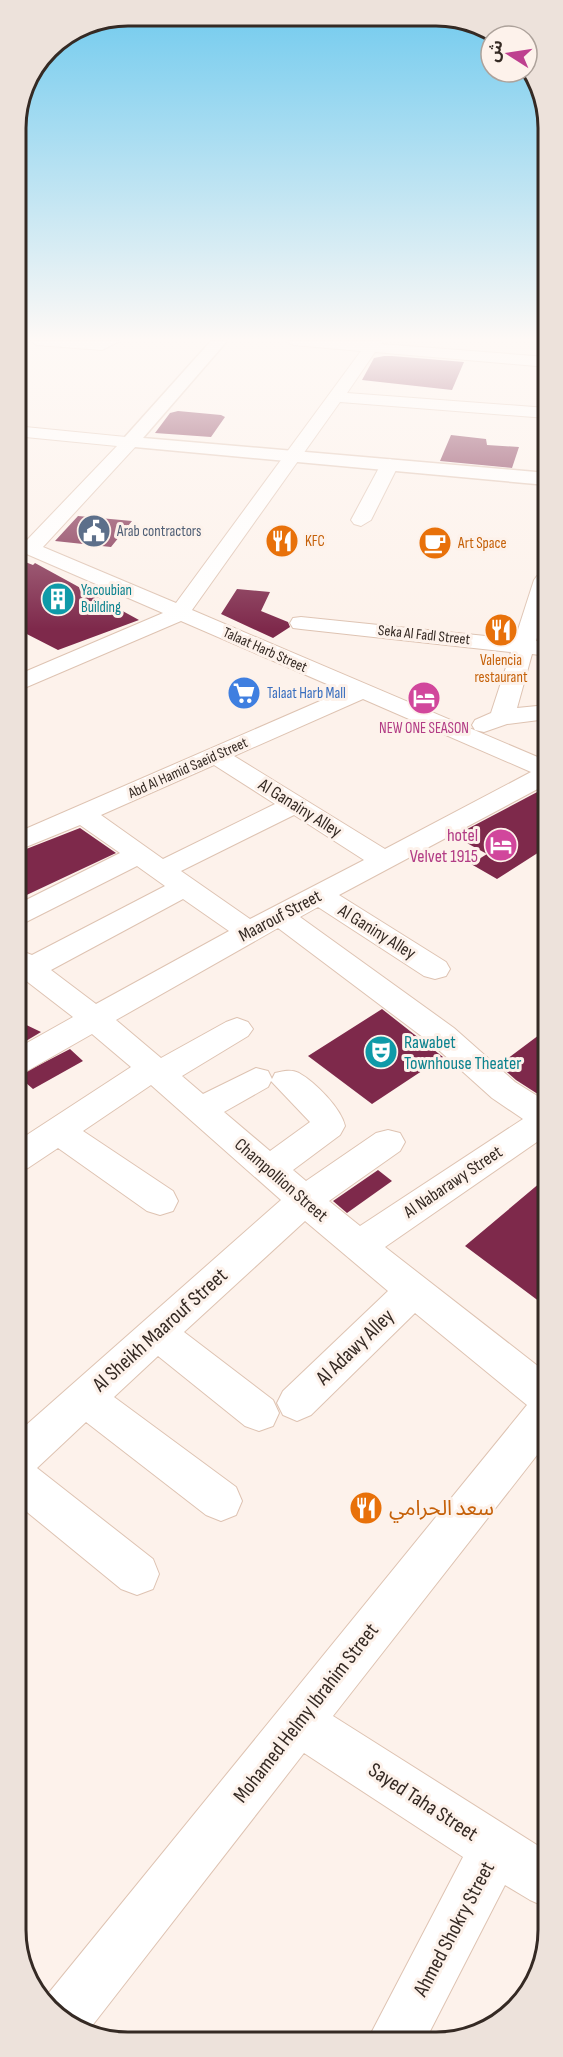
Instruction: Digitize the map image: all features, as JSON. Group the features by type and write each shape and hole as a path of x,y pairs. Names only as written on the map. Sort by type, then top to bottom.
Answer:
{"main road":[{"path":"130,442 134,437"},
{"path":"130,442 538,478"}],"street":[{"path":"78,437 130,442"},
{"path":"26,680 179,614 308,437"},
{"path":"26,542 130,442"},
{"path":"361,520 390,465"},
{"name":"Talaat Harb Street","path":"26,546 538,768"},
{"path":"502,717 538,601"},
{"name":"Seka Al Fadl Street","path":"301,623 538,648"},
{"name":"Abd Al Hamid Saeid Street","path":"26,839 360,692"},
{"path":"467,737 502,717 538,713"},
{"name":"Al Ganainy Alley","path":"216,756 384,860"},
{"name":"Maarouf Street","path":"26,1057 249,932 538,777"},
{"path":"161,870 294,805"},
{"path":"83,815 249,932"},
{"path":"26,911 138,855"},
{"path":"26,962 184,887"},
{"name":"Al Ganiny Alley","path":"319,895 435,969"},
{"path":"280,916 444,1037 486,1077 519,1102 537,1113"},
{"name":"Champollion Street","path":"26,967 95,1019 358,1246 537,1389"},
{"path":"26,1152 155,1072 237,1029"},
{"path":"200,1110 272,1080 326,1116 328,1126 269,1170"},
{"name":"Al Nabarawy Street","path":"358,1246 537,1124"},
{"path":"58,1131 160,1201"},
{"name":"Al Sheikh Maarouf Street","path":"26,1451 304,1200 388,1142"},
{"name":"Al Adawy Alley","path":"297,1403 414,1290"},
{"path":"157,1333 259,1413"},
{"path":"85,1398 221,1501"},
{"name":"Mohamed Helmy Ibrahim Street","path":"68,2012 537,1422"},
{"path":"26,1485 137,1574"},
{"name":"Sayed Taha Street","path":"299,1722 537,1875"},
{"name":"Ahmed Shokry Street","path":"399,2032 496,1849"}],"building":[{"path":"450,437 486,439 487,445 519,447 512,468 440,461"},
{"name":"Arab contractors","path":"78,516 132,521 111,547 55,541"},
{"name":"Yacoubian Building","path":"26,562 33,565 35,563 139,620 58,650 26,634"},
{"path":"237,589 270,592 261,611 288,622 290,627 273,638 221,614"},
{"name":"hotel Velvet 1915","path":"538,792 538,853 497,879 471,864 487,854 454,836"},
{"path":"80,828 116,853 26,895 26,849"},
{"name":"Rawabet Townhouse Theater","path":"382,1009 443,1057 372,1104 308,1056"},
{"path":"26,1025 41,1032 26,1041"},
{"path":"537,1036 537,1094 516,1080 499,1065"},
{"path":"70,1049 83,1061 33,1089 26,1083 26,1072"},
{"path":"378,1170 392,1181 347,1213 333,1201"},
{"path":"537,1185 537,1300 465,1246"}],"place":[{"name":"Arab contractors","path":"94,531"},
{"name":"KFC","path":"282,541"},
{"name":"Art Space","path":"435,543"},
{"name":"Yacoubian Building","path":"58,599"},
{"name":"Valencia restaurant","path":"501,630"},
{"name":"Talaat Harb Mall","path":"244,693"},
{"name":"NEW ONE SEASON","path":"424,698"},
{"name":"hotel Velvet 1915","path":"501,845"},
{"name":"Rawabet Townhouse Theater","path":"381,1052"},
{"name":"سعد الحرامي","path":"366,1508"}]}
